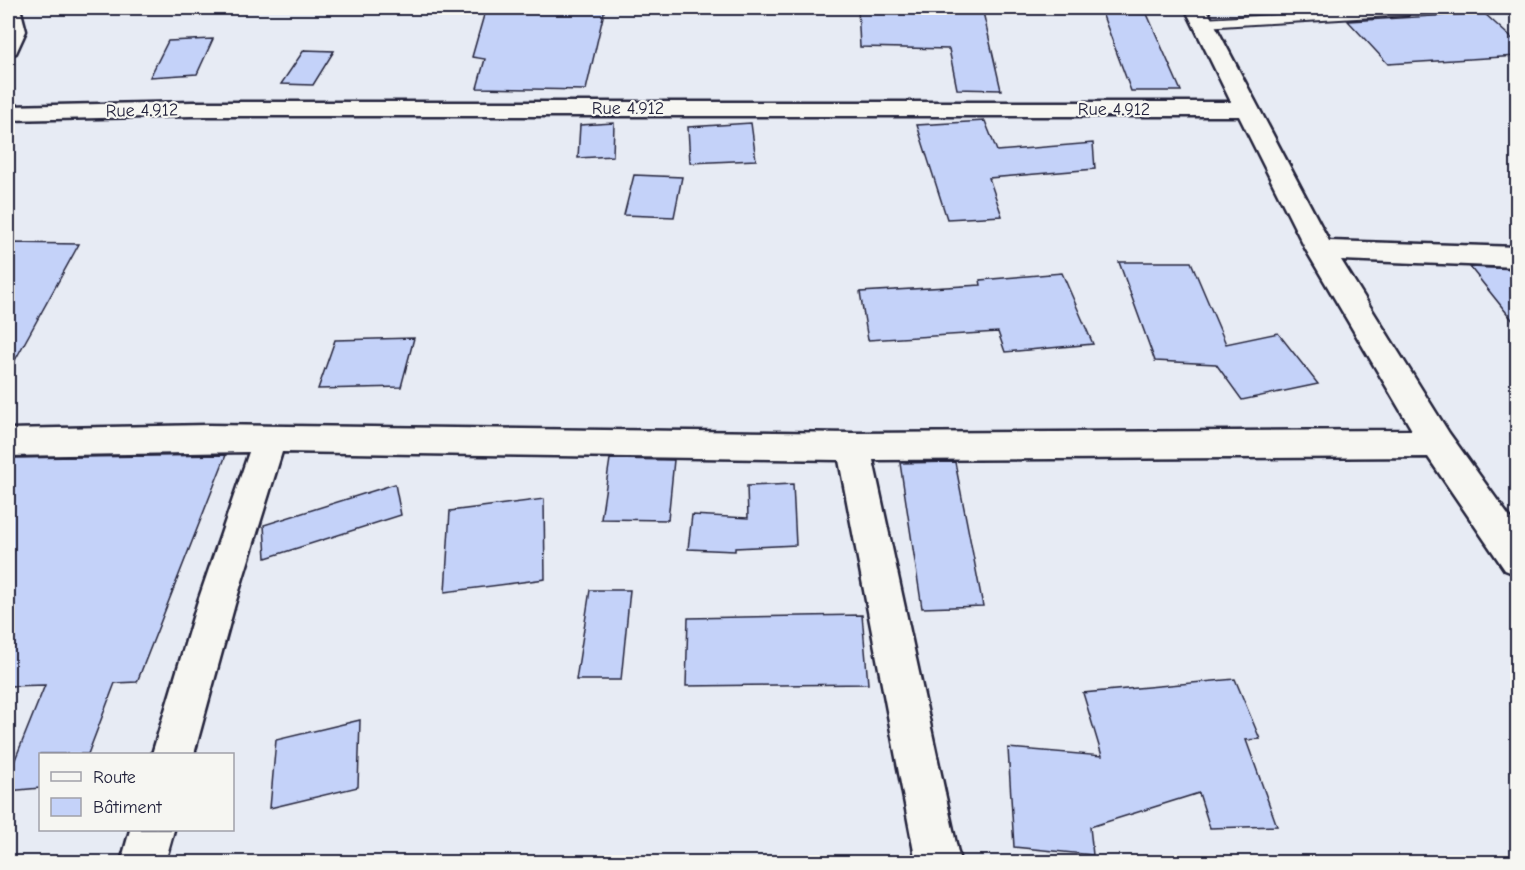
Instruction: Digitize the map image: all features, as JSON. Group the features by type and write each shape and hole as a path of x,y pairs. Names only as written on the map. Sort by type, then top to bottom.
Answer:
{"street":[{"path":"8,48 15,31 10,8"},
{"path":"1199,15 1320,250 1437,443 1518,559"},
{"name":"Rue 4.912","path":"8,113 192,109 1249,109"},
{"path":"1320,250 1518,257"},
{"path":"8,442 270,439 853,447 1437,443"},
{"path":"173,753 216,604 270,439"},
{"path":"853,447 938,862"},
{"path":"143,862 152,831"}],"lane":[{"path":"1199,15 1403,12"}],"building":[{"path":"486,8 605,8 586,90 477,88 485,59 472,57"},
{"path":"858,8 983,12 1001,90 957,89 949,49 860,47"},
{"path":"1102,13 1147,14 1181,91 1131,91"},
{"path":"1484,13 1518,44 1518,56 1388,64 1348,21"},
{"path":"213,39 197,74 150,77 168,41"},
{"path":"304,50 334,51 313,85 281,84"},
{"path":"985,121 997,151 1093,143 1095,169 989,178 1002,216 947,219 917,125"},
{"path":"614,123 613,156 578,158 580,125"},
{"path":"751,123 756,160 690,163 688,127"},
{"path":"634,175 682,177 674,217 624,215"},
{"path":"8,243 79,244 8,373"},
{"path":"1119,262 1191,262 1226,344 1278,333 1318,384 1242,400 1216,364 1155,361"},
{"path":"1470,267 1518,269 1518,327"},
{"path":"1062,273 1093,344 1005,352 998,332 868,340 860,292 981,285 980,280"},
{"path":"414,338 401,387 318,389 335,340"},
{"path":"226,455 137,682 115,683 88,753 39,753 39,788 8,791 8,777 45,685 8,686 8,458"},
{"path":"610,459 674,460 668,520 601,519"},
{"path":"955,462 983,606 922,608 900,463"},
{"path":"395,484 401,515 266,558 264,525"},
{"path":"793,484 796,545 735,548 735,551 688,549 692,515 748,518 747,486"},
{"path":"544,499 545,579 445,592 450,511"},
{"path":"590,590 630,590 621,680 576,680"},
{"path":"862,615 868,684 686,686 688,618"},
{"path":"1235,679 1260,739 1246,740 1277,826 1210,828 1199,793 1090,827 1093,855 1014,847 1008,748 1102,756 1083,693"},
{"path":"360,720 358,787 270,808 276,740"}]}
